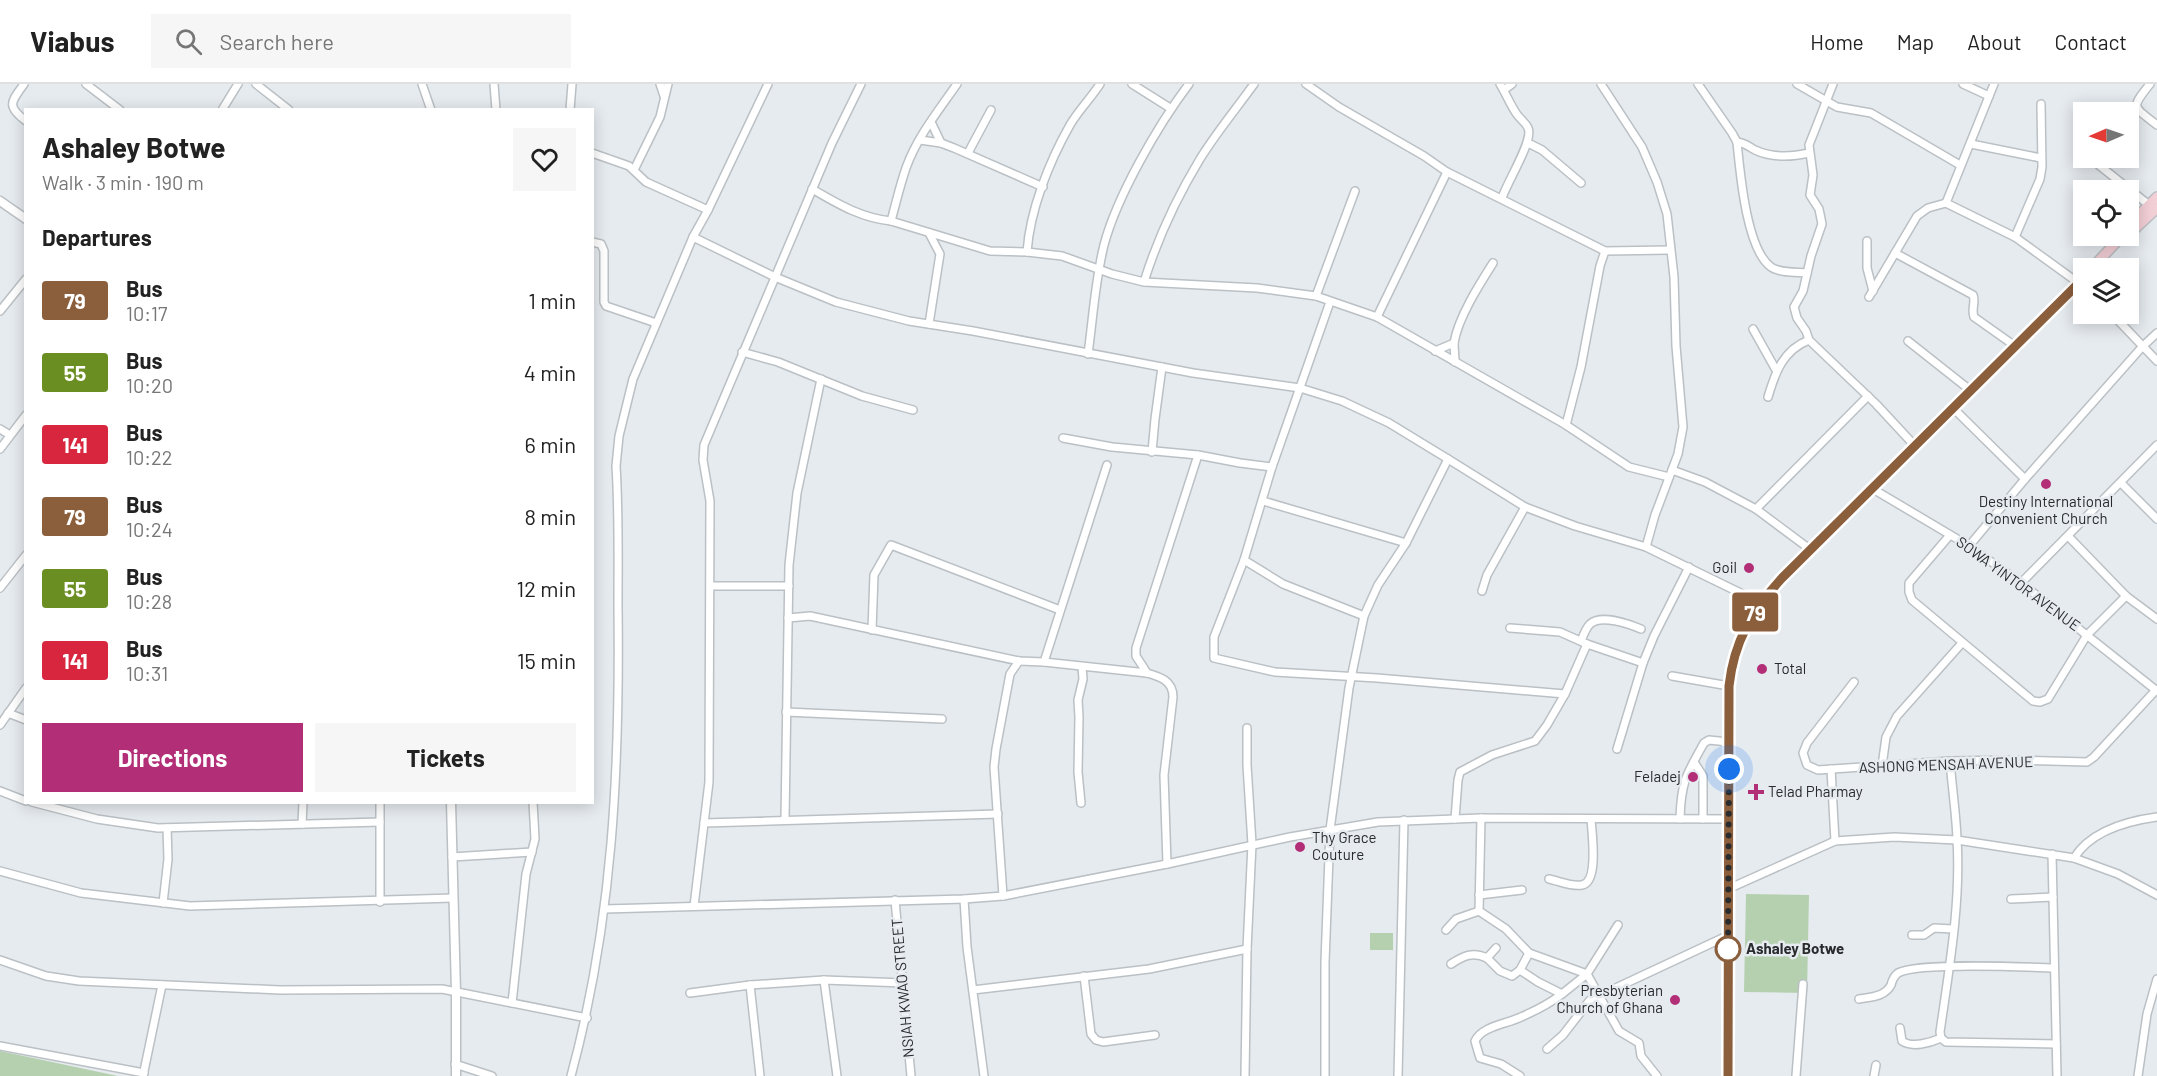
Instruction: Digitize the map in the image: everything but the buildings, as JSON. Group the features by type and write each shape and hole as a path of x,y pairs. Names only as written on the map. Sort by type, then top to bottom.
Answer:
{"main road":[{"path":"2139,222 2153,207 2157,197"},
{"path":"2139,218 2153,207"},
{"path":"2102,258 2115,246"},
{"path":"1728,1076 1729,686 1741,636 1748,621 1782,578 1970,390 2073,291"}],"street":[{"path":"24,84 14,98 12,107 14,112 24,120"},
{"path":"86,84 117,108"},
{"path":"223,108 238,84"},
{"path":"256,84 286,108"},
{"path":"422,84 430,108"},
{"path":"494,84 496,108"},
{"path":"570,108 572,84"},
{"path":"660,84 664,96"},
{"path":"634,170 660,117 668,84"},
{"path":"572,1076 587,1018 605,909 616,795 619,732 617,456 619,436 633,379 656,323 693,237 768,84"},
{"path":"694,906 709,782 710,501 703,460 704,445 832,143 861,84"},
{"path":"891,221 907,167 920,140 957,84"},
{"path":"1027,252 1030,220 1071,123 1100,84"},
{"path":"1132,84 1170,108"},
{"path":"1088,354 1099,270 1104,246 1116,212 1170,108 1189,84"},
{"path":"1144,282 1169,219 1190,177 1254,84"},
{"path":"1306,84 1447,172 1605,251 1670,250"},
{"path":"1502,198 1512,172 1528,143 1528,129 1515,112 1502,87 1512,84"},
{"path":"1601,84 1642,147 1666,214 1674,277 1676,346 1683,427 1678,454 1655,515 1647,547"},
{"path":"1698,84 1737,142 1747,218 1766,263 1773,269 1807,273"},
{"path":"1797,84 1837,107 1871,113 1960,165"},
{"path":"1833,84 1810,138 1809,153 1813,175 1810,195 1819,210 1822,224 1803,291 1794,307 1797,318 1809,340 1868,396 1915,446"},
{"path":"1963,84 1989,96"},
{"path":"1946,202 1994,84"},
{"path":"2150,84 2136,102 2136,106 2157,125"},
{"path":"2015,237 2040,179 2041,104"},
{"path":"968,153 992,110"},
{"path":"931,122 941,143"},
{"path":"920,140 941,143 968,153 1043,188"},
{"path":"1737,142 1756,150 1787,158 1809,153"},
{"path":"1528,143 1542,150 1581,183"},
{"path":"1971,144 2041,158"},
{"path":"594,154 629,166 646,182 708,210"},
{"path":"2103,168 2153,207"},
{"path":"1377,317 1447,172"},
{"path":"812,189 860,215 891,221 990,251 1062,256 1099,270 1144,282 1257,288 1316,296 1377,317 1566,425 1629,466 1671,473 1705,482 1756,509 1811,550"},
{"path":"1316,296 1355,191"},
{"path":"0,201 24,218"},
{"path":"1868,241 1867,268 1871,294 1917,216 1928,208 1946,202 2015,237 2073,277"},
{"path":"928,324 940,254 929,234"},
{"path":"693,237 775,277 836,302 909,321 1013,338 1162,367 1300,388 1342,401 1365,411 1448,459 1525,507 1575,526 1647,547 1761,603"},
{"path":"594,242 601,244 604,251 604,302 606,306 656,323"},
{"path":"1566,425 1581,367 1600,266 1605,251"},
{"path":"1895,253 1972,295 1974,317 2015,346"},
{"path":"1455,362 1454,343 1471,299 1493,263"},
{"path":"1,306 24,281"},
{"path":"1330,302 1272,467 1244,560 1214,637 1214,658 1275,672 1565,694"},
{"path":"2121,324 2157,361"},
{"path":"1753,329 1776,370"},
{"path":"1969,546 2025,479 2157,333"},
{"path":"1768,397 1776,370 1800,344 1809,340"},
{"path":"1908,341 1970,390"},
{"path":"1435,351 1454,343"},
{"path":"742,352 778,362 862,396 913,410"},
{"path":"1152,452 1162,367"},
{"path":"785,819 789,565 797,493 821,379"},
{"path":"1756,509 1868,396"},
{"path":"1953,408 2025,479"},
{"path":"0,449 24,418"},
{"path":"0,429 10,435"},
{"path":"1063,438 1272,467"},
{"path":"2021,583 2157,445"},
{"path":"1147,673 1136,657 1136,648 1198,455"},
{"path":"1325,1076 1325,962 1330,830 1351,677 1364,616 1378,585 1406,543 1448,459"},
{"path":"1044,662 1107,465"},
{"path":"2121,483 2157,519"},
{"name":"SOWA YINTOR AVENUE","path":"1873,489 1969,546 2021,583 2156,691"},
{"path":"1263,501 1406,543"},
{"path":"1482,591 1487,575 1525,507"},
{"path":"1950,535 1909,583 1912,600 2033,701 2040,702 2048,699 2087,635 2126,596"},
{"path":"2068,536 2126,596 2157,619"},
{"path":"872,630 874,575 891,545 1060,610"},
{"path":"0,588 24,558"},
{"path":"1244,560 1282,584 1364,616"},
{"path":"1617,749 1643,663 1689,567"},
{"path":"711,586 789,586"},
{"path":"788,618 810,616 1019,661 1159,676 1173,689 1164,775 1167,864"},
{"path":"1455,819 1460,772 1492,755 1535,741 1565,694 1590,625 1595,621 1617,620 1641,628"},
{"path":"1510,628 1560,632 1643,663"},
{"path":"1882,766 1886,737 1897,716 1962,643"},
{"path":"1003,896 994,776 996,749 1010,674 1019,661"},
{"path":"1081,803 1078,772 1078,700 1083,667"},
{"path":"1672,676 1729,686"},
{"name":"ASHONG MENSAH AVENUE","path":"1854,682 1807,743 1803,753 1807,765 1818,770 1950,761 2087,762 2156,691"},
{"path":"0,725 24,691"},
{"path":"786,712 942,719"},
{"path":"8,713 24,719"},
{"path":"1245,1076 1247,949 1252,844 1247,728"},
{"path":"1680,819 1682,787 1707,741 1728,742"},
{"path":"1950,761 1957,840 1957,886 1941,1038 1946,1042 2056,1044"},
{"path":"1694,762 1703,776 1703,819"},
{"path":"1831,769 1835,841"},
{"path":"0,791 24,800"},
{"path":"40,804 97,819 167,828 380,822"},
{"path":"302,824 303,804"},
{"path":"380,804 380,902"},
{"path":"451,804 456,1076"},
{"path":"512,1003 526,874 535,839 533,804"},
{"path":"704,823 998,814"},
{"path":"2074,858 2085,845 2104,832 2134,820 2157,816"},
{"path":"1479,911 1482,818"},
{"path":"1549,879 1578,886 1589,881 1593,872 1591,819"},
{"path":"605,909 1003,896 1167,864 1252,844 1358,824 1404,820 1730,819"},
{"path":"1398,1076 1404,820"},
{"path":"163,903 168,859 167,828"},
{"path":"1728,889 1835,841 1894,837 1957,840 2074,858 2118,874 2157,895"},
{"path":"452,857 532,852"},
{"path":"2052,854 2056,1076"},
{"path":"0,871 81,893 190,906 453,898"},
{"path":"1479,896 1522,890"},
{"path":"2011,899 2053,897"},
{"path":"964,899 967,947 984,1076"},
{"name":"NSIAH KWAO STREET","path":"895,900 911,1076"},
{"path":"1446,930 1456,919 1479,911"},
{"path":"1479,911 1506,929 1529,954 1587,974 1619,1031 1639,1043 1641,1056 1657,1076"},
{"path":"1520,1076 1501,1064 1480,1058 1476,1037 1487,1030 1518,1019 1562,994 1587,974 1618,925"},
{"path":"1912,935 1924,935 1934,928 1953,929"},
{"path":"1546,1049 1563,1035 1590,1000 1727,936"},
{"path":"1488,958 1496,948"},
{"path":"973,990 1149,969 1247,949"},
{"path":"1450,964 1470,954 1480,954 1488,958 1500,971 1512,976 1520,970 1529,954"},
{"path":"0,960 46,976 64,979 280,990 424,989 456,992 587,1018"},
{"path":"1859,999 1877,996 1890,988 1892,980 1898,974 1929,967 2054,968"},
{"path":"1520,970 1562,994"},
{"path":"1084,976 1091,1034 1096,1040 1103,1042 1155,1035"},
{"path":"2138,1076 2147,1014 2157,979"},
{"path":"690,993 750,985 824,980 904,983"},
{"path":"824,980 837,1076"},
{"path":"1796,1076 1803,984"},
{"path":"0,1046 143,1075 162,985"},
{"path":"750,985 760,1076"},
{"path":"1900,1028 1902,1041 1906,1044 1930,1043 1941,1038"},
{"path":"455,1064 492,1076"},
{"path":"1874,1076 1876,1065"}],"green space":[{"path":"1746,894 1809,895 1807,993 1744,992"},
{"path":"1370,933 1393,933 1393,950 1370,950"},
{"path":"0,1051 118,1076 0,1076"}],"bus line":[{"name":"79","path":"1728,1076 1729,686 1741,636 1748,621 1766,595 1782,578 2073,289"}],"place":[{"name":"Destiny International Convenient Church","path":"2046,484"},
{"name":"Goil","path":"1749,568"},
{"name":"Total","path":"1762,669"},
{"name":"Feladej","path":"1693,777"},
{"name":"Telad Pharmay","path":"1756,792"},
{"name":"Thy Grace Couture","path":"1300,847"},
{"name":"Ashaley Botwe","path":"1728,949"},
{"name":"Presbyterian Church of Ghana","path":"1675,1000"}],"route":[{"path":"1728,949 1728,957 1729,769"}]}
